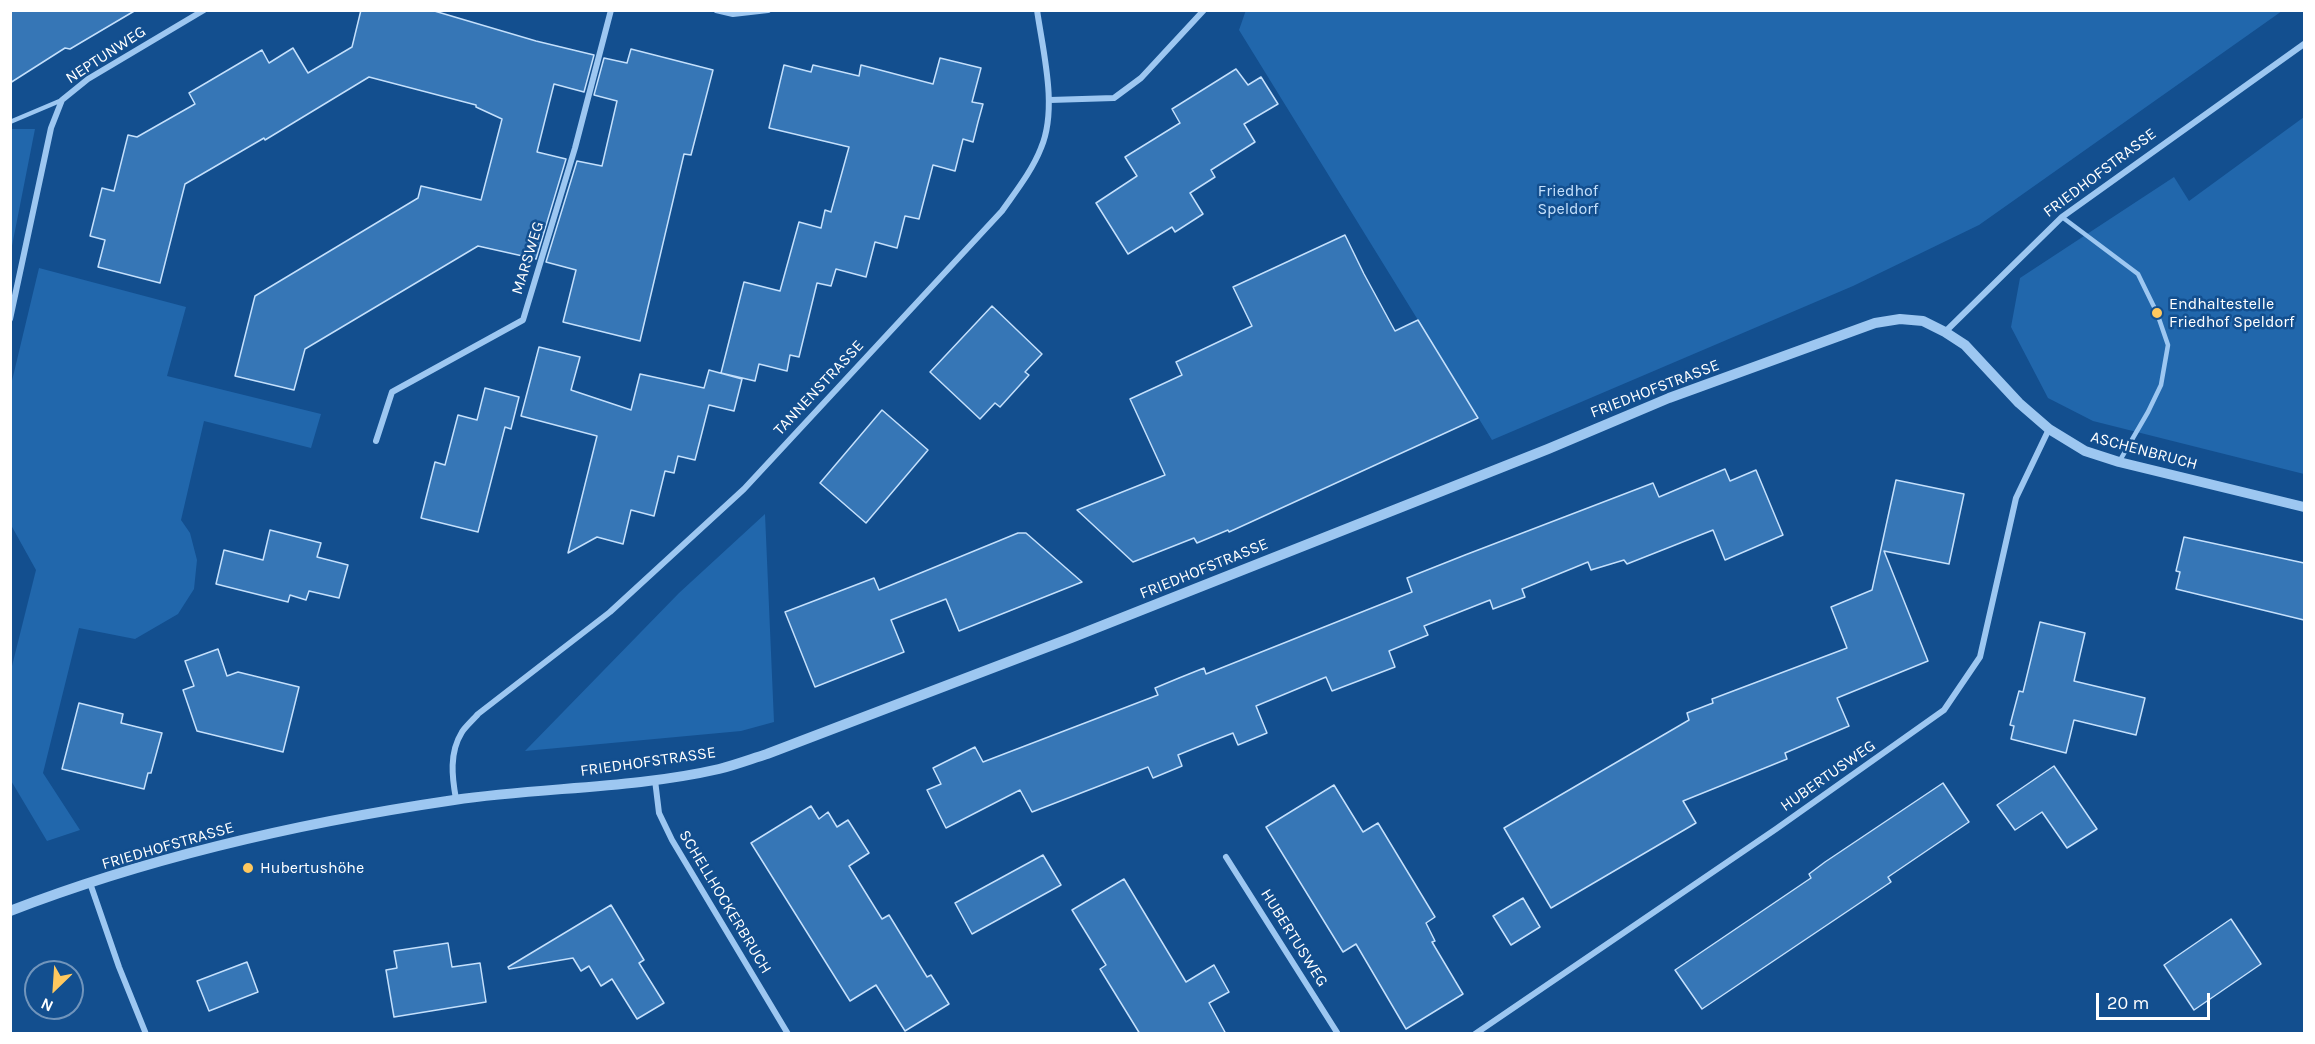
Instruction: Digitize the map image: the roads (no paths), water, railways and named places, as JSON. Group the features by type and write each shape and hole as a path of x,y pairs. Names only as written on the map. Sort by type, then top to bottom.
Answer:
{"street":[{"name":"NEPTUNWEG","path":"10,319 51,128 62,100 88,79 204,10"},
{"name":"MARSWEG","path":"376,441 392,392 523,320 574,148 611,10"},
{"path":"716,10 734,14 768,10"},
{"name":"TANNENSTRASSE","path":"456,799 452,773 453,760 461,733 478,714 609,612 744,489 1002,211 1026,177 1042,147 1050,100 1037,10"},
{"path":"1050,100 1114,98 1141,78 1204,10"},
{"name":"FRIEDHOFSTRASSE","path":"10,911 90,883 218,846 333,820 456,799 655,780 719,769 767,754 1071,638 1548,449 1669,398 1875,323 1900,319 1923,321 1946,332 2062,217 2304,44"},
{"name":"ASCHENBRUCH","path":"1946,332 1965,345 2019,403 2049,429 2085,451 2119,462 2304,507"},
{"name":"HUBERTUSWEG","path":"1475,1034 1776,829 1944,710 1980,657 2016,498 2049,429"},
{"name":"SCHELLHOCKERBRUCH","path":"655,780 659,813 672,840 788,1034"},
{"name":"HUBERTUSWEG","path":"1226,857 1338,1034"},
{"path":"90,883 146,1034"}],"lane":[{"path":"10,122 62,100"},
{"path":"2062,217 2138,274 2157,313 2168,345 2161,385 2119,462"}],"place":[{"name":"Endhaltestelle Friedhof Speldorf","path":"2157,313"},
{"name":"Hubertushöhe","path":"248,868"}],"park label":[{"name":"Friedhof Speldorf","path":"1568,200"}]}
